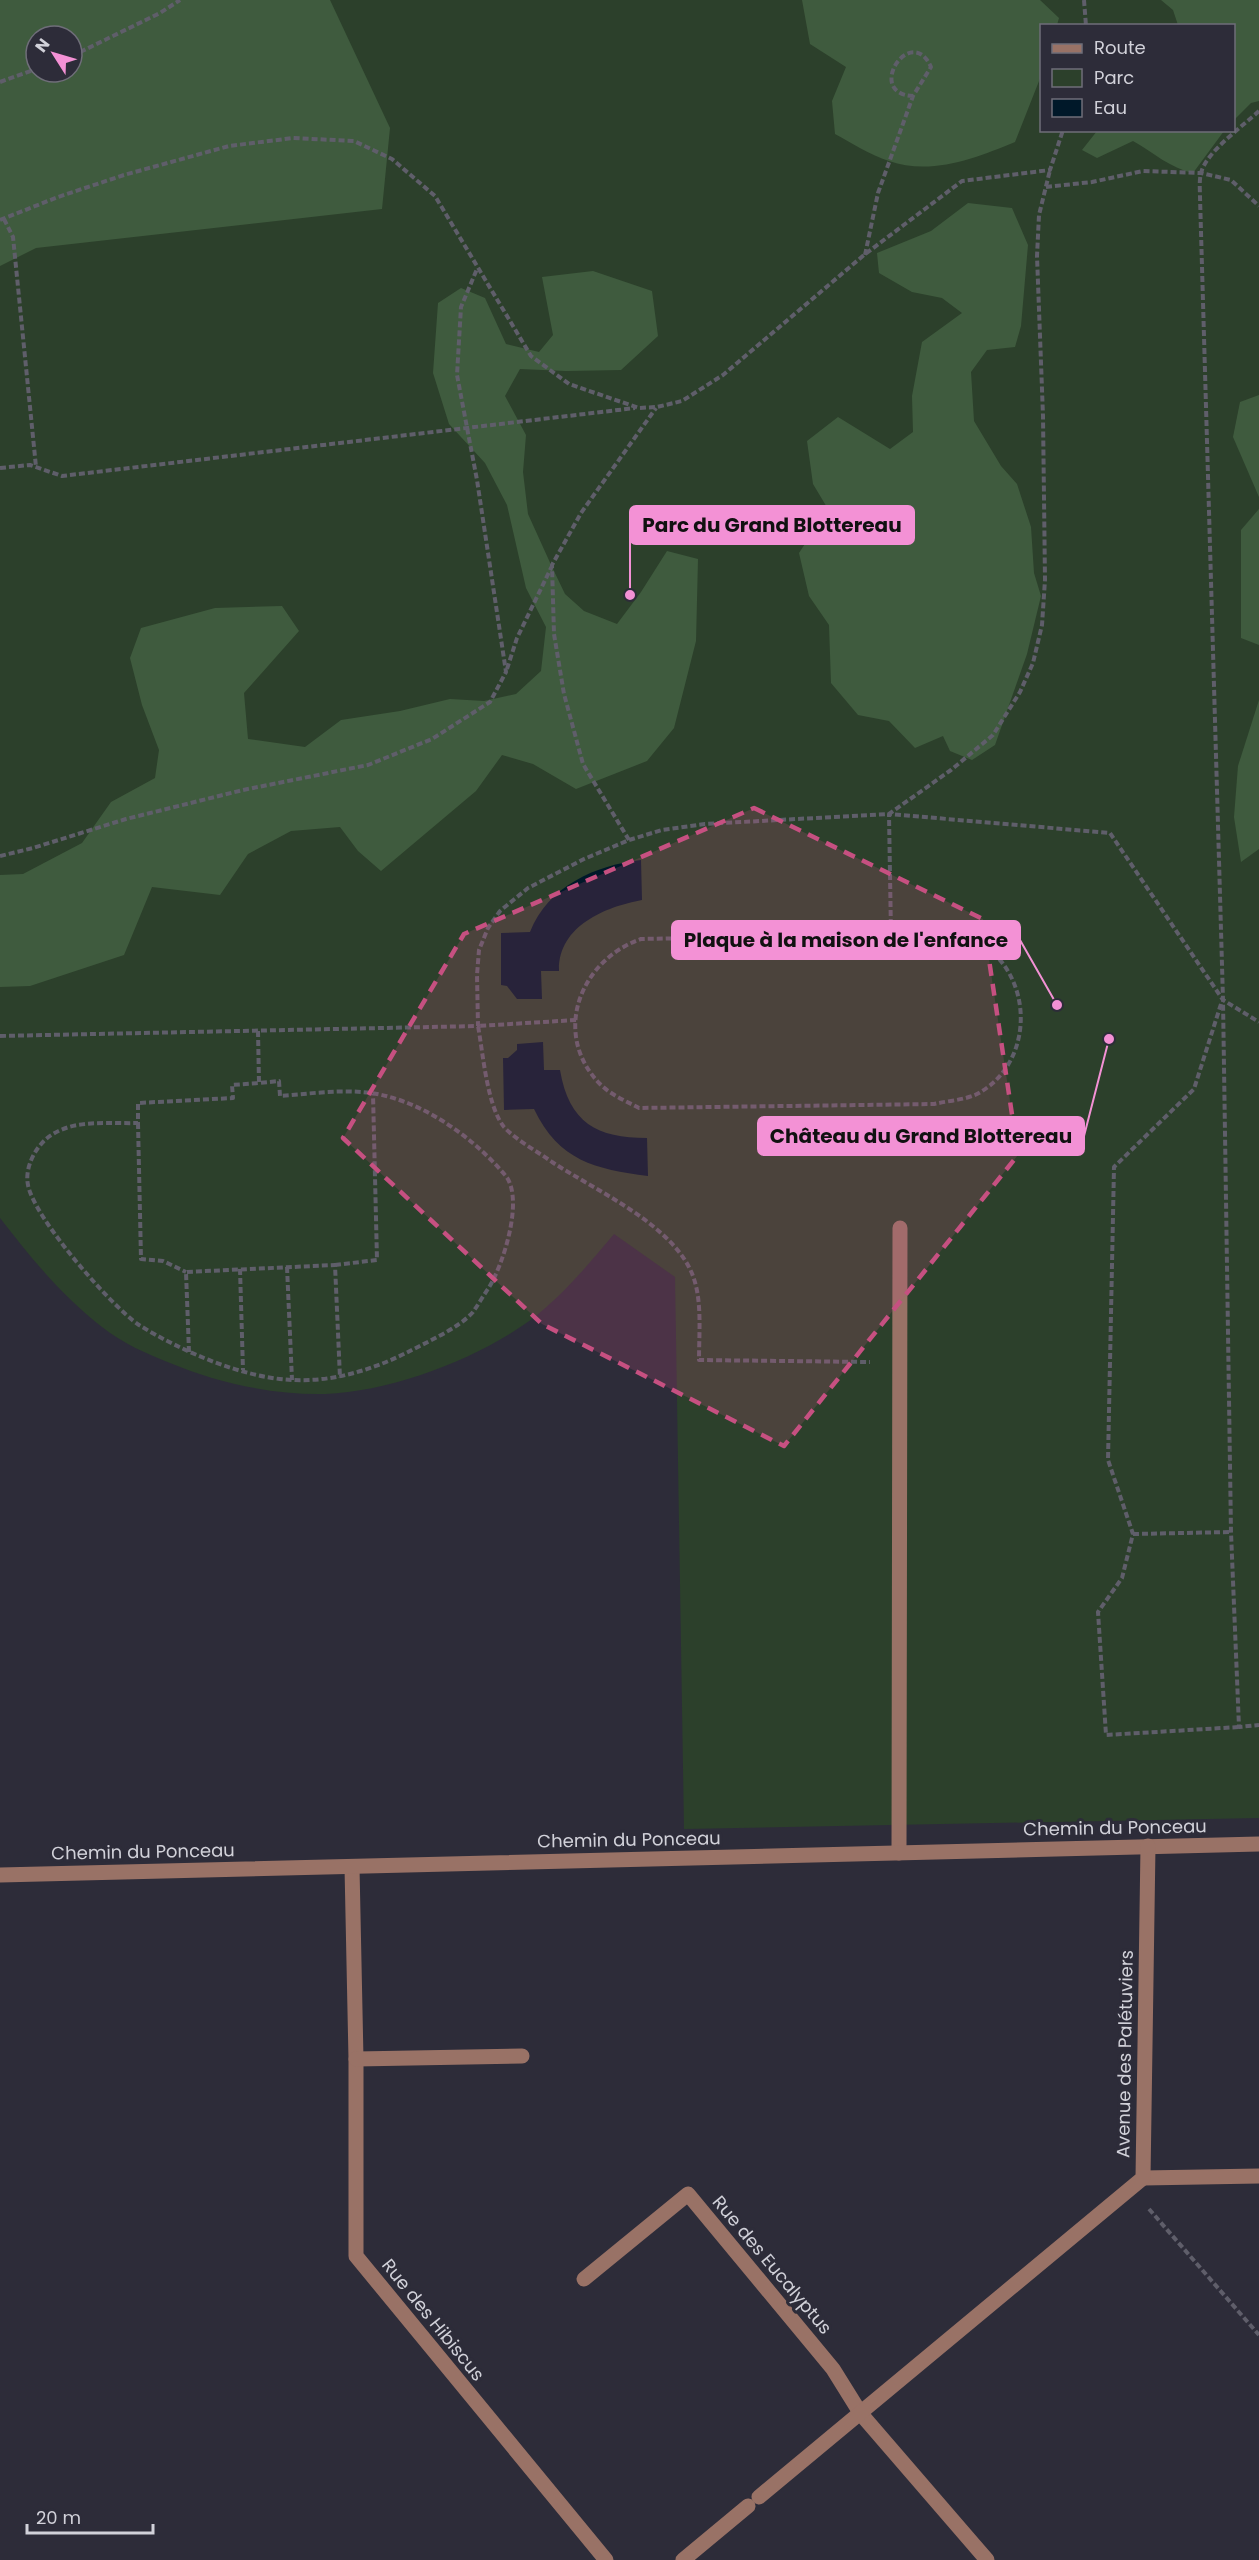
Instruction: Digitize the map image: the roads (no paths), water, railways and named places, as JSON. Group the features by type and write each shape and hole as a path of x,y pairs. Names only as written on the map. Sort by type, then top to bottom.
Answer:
{"street":[{"path":"899,1853 900,1228"},
{"name":"Chemin du Ponceau","path":"0,1875 1259,1844"},
{"name":"Avenue des Palétuviers","path":"861,2414 1143,2178 1148,1846"},
{"name":"Rue des Hibiscus","path":"352,1867 356,2059 356,2256 606,2560"},
{"path":"356,2059 522,2056"},
{"path":"1143,2178 1259,2176"},
{"name":"Rue des Eucalyptus","path":"584,2279 688,2194 833,2369 861,2414 987,2560"},
{"path":"683,2560 861,2414"}],"water":[{"path":"641,860 642,900 599,914 586,921 575,931 566,942 561,955 559,971 541,971 542,999 517,999 507,986 501,985 501,933 530,932 538,916 561,890 607,867"},
{"path":"543,1042 544,1070 560,1070 570,1103 578,1115 588,1124 614,1135 647,1138 648,1176 611,1170 580,1159 555,1140 544,1127 534,1109 504,1110 503,1058 508,1058 517,1050 517,1044"}],"place":[{"name":"Parc du Grand Blottereau","path":"630,595"},
{"name":"Plaque à la maison de l'enfance","path":"1057,1005"},
{"name":"Château du Grand Blottereau","path":"1109,1039"}]}
